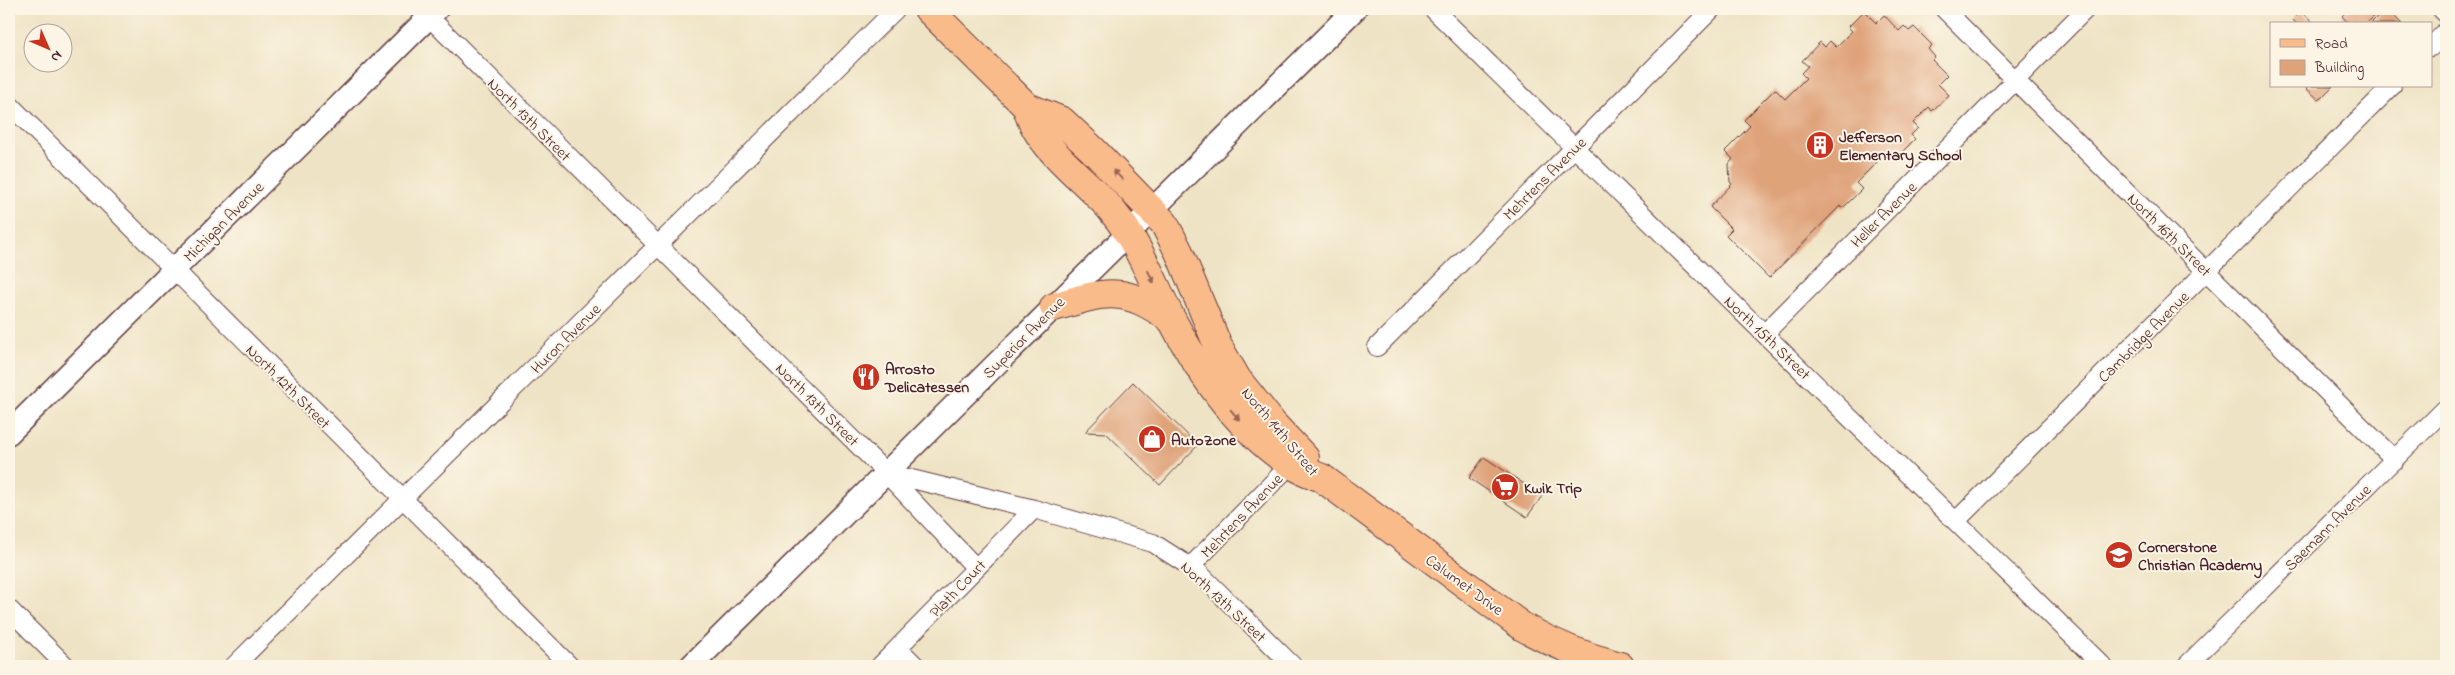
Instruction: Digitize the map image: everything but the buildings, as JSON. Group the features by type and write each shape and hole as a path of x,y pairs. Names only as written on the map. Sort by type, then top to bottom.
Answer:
{"main road":[{"name":"North 14th Street","path":"928,9 1027,107 1062,122 1164,223 1179,252 1218,346 1238,378 1273,424 1322,478"},
{"name":"North 14th Street","path":"1027,107 1029,117 1051,150 1099,196 1129,234 1172,320 1218,395 1238,420 1291,464 1322,478"},
{"path":"1054,307 1084,298 1113,293 1141,300 1172,320"},
{"name":"Calumet Drive","path":"1322,478 1523,627 1552,643 1582,656 1620,666"}],"street":[{"name":"Huron Avenue","path":"234,666 896,9"},
{"name":"Superior Avenue","path":"691,666 1355,9"},
{"name":"North 15th Street","path":"1433,9 2103,666"},
{"name":"Mehrtens Avenue","path":"1376,347 1712,9"},
{"name":"North 16th Street","path":"1944,9 2395,460"},
{"name":"Heller Avenue","path":"1765,333 2086,9"},
{"path":"2441,9 2446,14"},
{"name":"North 13th Street","path":"429,11 542,132 659,245 886,473 1034,509 1153,544 1191,566 1293,666"},
{"name":"Michigan Avenue","path":"9,433 429,11"},
{"path":"2432,45 2446,32"},
{"name":"Cambridge Avenue","path":"1956,521 2390,88"},
{"name":"North 12th Street","path":"9,104 402,500 570,666"},
{"name":"Saemann Avenue","path":"2186,666 2446,408"},
{"name":"Mehrtens Avenue","path":"1191,566 1291,464"},
{"path":"886,473 976,568"},
{"name":"Plath Court","path":"880,666 1034,509"},
{"path":"9,609 66,666"},
{"path":"898,648 916,666"}],"place":[{"name":"Jefferson Elementary School","path":"1820,145"},
{"name":"Arrosto Delicatessen","path":"866,377"},
{"name":"AutoZone","path":"1152,439"},
{"name":"Kwik Trip","path":"1505,487"},
{"name":"Cornerstone Christian Academy","path":"2119,555"}]}
